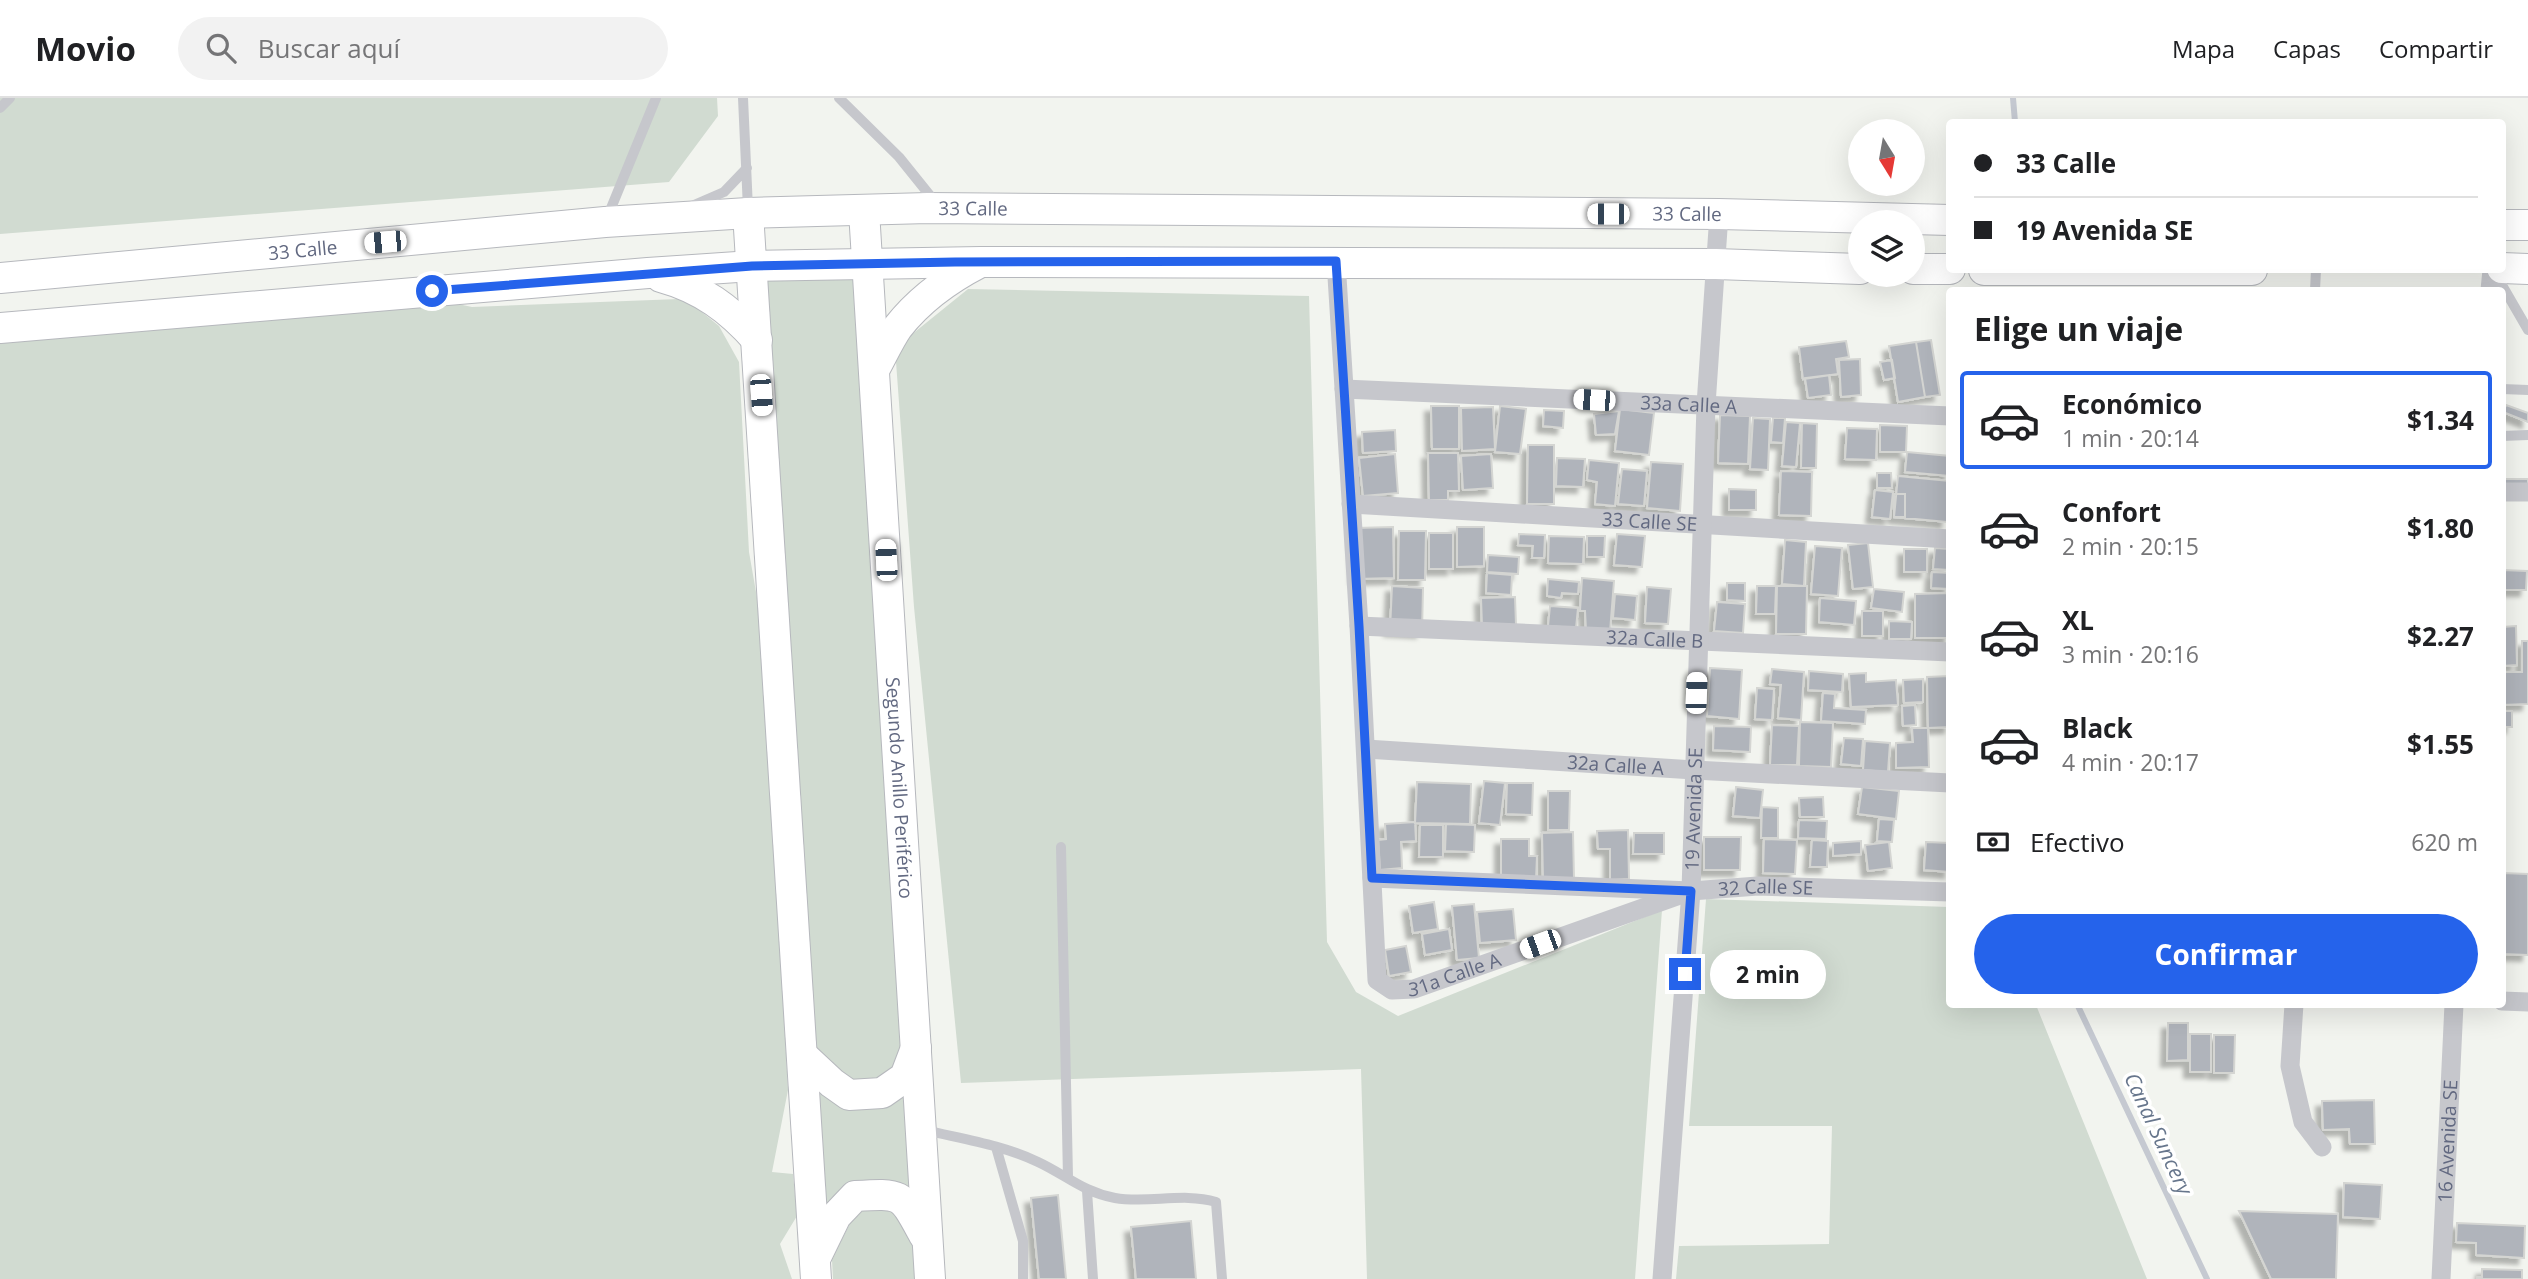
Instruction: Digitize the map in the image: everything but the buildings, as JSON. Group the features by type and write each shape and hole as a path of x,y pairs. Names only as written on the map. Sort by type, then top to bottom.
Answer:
{"main road":[{"name":"33 Calle","path":"0,278 605,222 748,213 941,209 1719,214 1946,220"},
{"name":"Segundo Anillo Periférico","path":"864,211 930,1279"},
{"path":"748,213 816,1269"},
{"path":"2506,225 2528,225"},
{"path":"0,328 752,266 1336,261 1716,264 1848,269"},
{"path":"874,370 898,328 931,292 955,275 981,262"},
{"path":"2506,268 2528,269"},
{"path":"1925,269 1946,269"},
{"path":"648,273 685,284 719,303 740,320 757,340"},
{"path":"802,1055 832,1083 849,1094 882,1093 905,1077 916,1048"},
{"path":"816,1269 836,1216 855,1196 891,1194 908,1205 928,1241"}],"street":[{"name":"19 Avenida SE","path":"1662,1279 1691,891 1701,523 1719,214"},
{"path":"1336,261 1372,878"},
{"name":"33a Calle A","path":"1344,389 1946,416"},
{"path":"2506,492 2528,492"},
{"name":"33 Calle SE","path":"1352,504 1946,539"},
{"name":"32a Calle B","path":"1359,626 1946,652"},
{"name":"32a Calle A","path":"1366,749 1946,783"},
{"name":"32 Calle SE","path":"1372,878 1691,891 1758,886 1946,892"},
{"name":"31a Calle A","path":"1372,878 1377,980 1392,990 1414,989 1691,891"},
{"path":"2506,1001 2528,1002"},
{"path":"2294,1008 2290,1066 2303,1122 2322,1147"},
{"name":"16 Avenida SE","path":"2441,1279 2454,1008"}],"lane":[{"path":"0,108 10,98"},
{"path":"605,222 656,98"},
{"path":"743,98 748,213"},
{"path":"839,98 899,157 941,209"},
{"path":"661,219 724,192 747,168"},
{"path":"2506,293 2528,330"},
{"path":"2506,389 2528,390"},
{"path":"2506,436 2528,435"},
{"path":"1061,846 1068,1177"},
{"path":"921,1129 996,1147 1037,1161 1068,1177 1087,1191 1118,1199 1200,1197 1216,1202 1222,1279"},
{"path":"996,1147 1023,1241 1023,1279"},
{"path":"1087,1191 1093,1279"}],"shaded area":[{"path":"0,98 717,98 718,116 669,182 0,234"},
{"path":"862,264 904,1074 851,1091 812,1053 754,268"},
{"path":"968,289 1309,296 1327,942 1356,992 1398,1016 1662,910 1635,1279 1367,1279 1361,1069 961,1083 914,607 895,348"},
{"path":"430,298 472,307 679,299 697,308 719,326 739,362 749,552 763,632 788,1090 772,1172 793,1174 797,1216 780,1244 792,1279 0,1279 0,342"},
{"path":"1706,899 1946,907 1946,1008 2037,1008 2147,1279 1676,1279 1679,1246 1829,1244 1832,1126 1689,1126"},
{"path":"917,1075 924,1212 891,1190 825,1224 819,1080 849,1104"},
{"path":"885,1204 919,1242 922,1279 833,1279 832,1260 855,1213"}],"waterway":[{"name":"Canal Suncery","path":"2013,98 2015,119"},
{"name":"Canal Suncery","path":"2079,1008 2207,1279"}],"route":[{"path":"432,291 752,266 955,262 1336,261 1372,878 1691,891 1685,974"}]}
